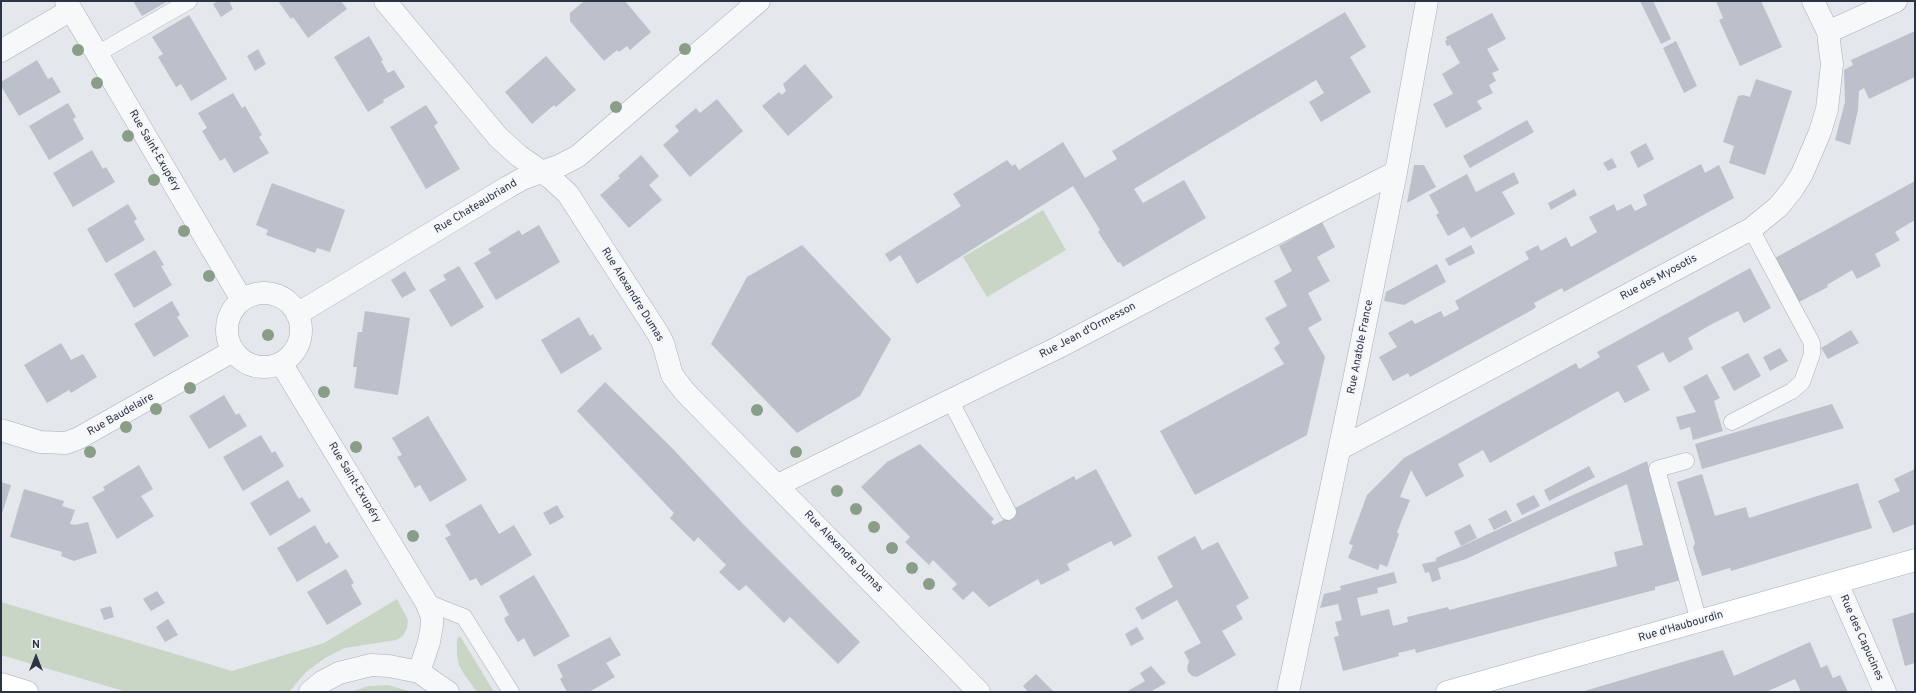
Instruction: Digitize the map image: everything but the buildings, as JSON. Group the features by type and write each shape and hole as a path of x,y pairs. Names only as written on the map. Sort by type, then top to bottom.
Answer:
{"main road":[{"name":"Rue d'Haubourdin","path":"1447,692 1915,560"},
{"path":"1,684 27,692"}],"street":[{"name":"Rue Alexandre Dumas","path":"385,1 498,137 552,179 568,194 657,332 663,343 672,375 685,392 778,485 979,692"},
{"name":"Rue Chateaubriand","path":"297,314 522,179 561,165 578,156 759,1"},
{"name":"Rue Anatole France","path":"1288,692 1340,448 1396,172 1427,1"},
{"name":"Rue des Myosotis","path":"1340,448 1751,229 1774,211 1792,190 1811,156 1827,109 1832,64 1828,32 1813,1"},
{"path":"1828,32 1896,1"},
{"name":"Rue Saint-Exupéry","path":"69,6 242,300"},
{"path":"1,51 69,6"},
{"name":"Rue Jean d'Ormesson","path":"778,485 1059,346 1218,262 1396,172"},
{"path":"268,293 285,300 297,314 300,323 299,342 296,351 282,363 273,366 255,366 239,358 233,351 226,333 227,324 235,307 242,300 254,294 268,293"},
{"name":"Rue Baudelaire","path":"1,430 40,442 66,443 79,438 233,351"},
{"name":"Rue Saint-Exupéry","path":"282,363 426,602 432,617 432,625 429,642 419,672"},
{"name":"Rue des Capucines","path":"1837,583 1885,692"},
{"path":"310,692 322,682 338,673 353,668 371,666 389,666 419,672 448,692"}],"lane":[{"path":"97,54 189,1"},
{"path":"1732,422 1792,390 1802,382 1812,354 1812,343 1751,229"},
{"path":"950,400 1008,512"},
{"path":"1686,461 1657,469 1699,622"},
{"path":"426,602 464,617 511,692"}],"green space":[{"path":"1043,210 1066,250 987,297 963,257"},
{"path":"397,599 408,620 407,628 403,636 396,640 345,648 325,658 306,672 289,692 127,692 1,655 1,602 232,671 324,643"},
{"path":"460,636 494,692 477,692 464,674 459,665 457,655 457,639"},
{"path":"388,685 412,692 351,692 368,686"}]}
